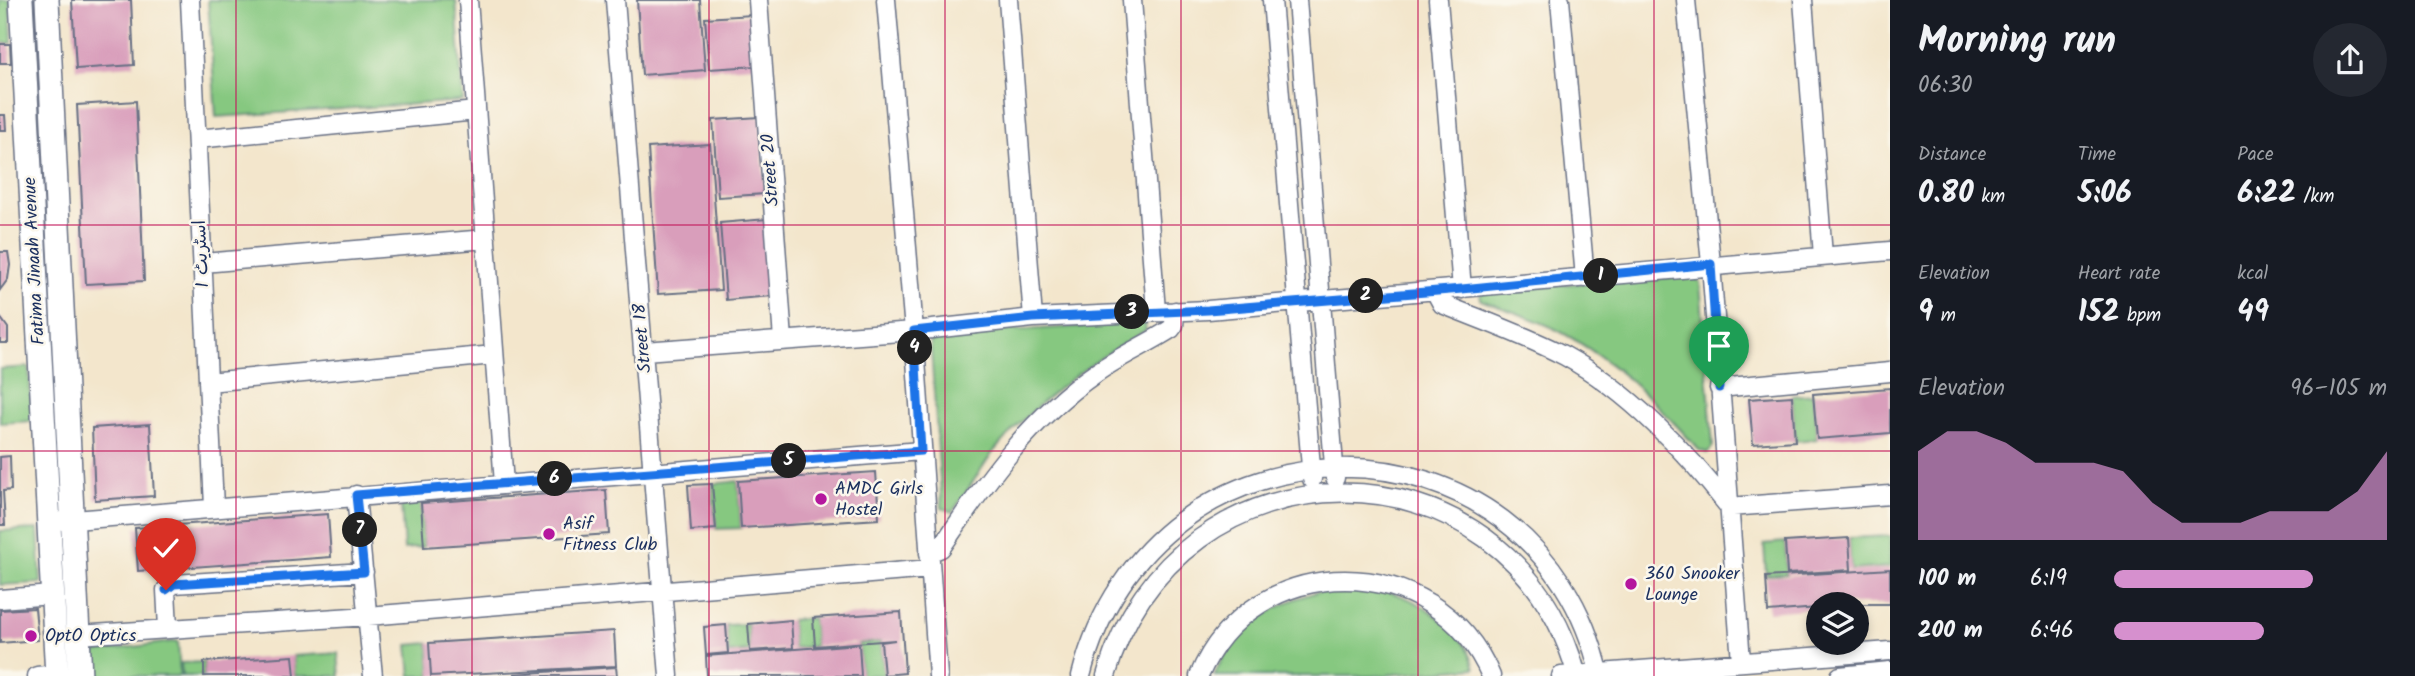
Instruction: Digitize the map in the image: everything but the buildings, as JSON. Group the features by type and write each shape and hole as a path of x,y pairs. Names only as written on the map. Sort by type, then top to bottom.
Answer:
{"main road":[{"name":"Fatima Jinaah Avenue","path":"21,0 60,521 78,635 80,676"},
{"name":"Fatima Jinaah Avenue","path":"47,0 60,521 52,595 50,676"}],"street":[{"name":"اسٹریٹ 1","path":"190,0 215,507"},
{"path":"468,0 504,484"},
{"name":"Street 18","path":"615,0 669,676"},
{"name":"Street 20","path":"758,0 783,340"},
{"path":"886,0 914,331 938,676"},
{"path":"1008,0 1033,318"},
{"path":"1132,0 1156,311"},
{"path":"1272,0 1314,493"},
{"path":"1297,0 1336,491"},
{"path":"1437,0 1462,289"},
{"path":"1560,0 1585,278"},
{"path":"1686,0 1711,264 1741,661"},
{"path":"1804,0 1823,256"},
{"path":"197,139 476,111"},
{"path":"202,263 486,239"},
{"path":"644,351 914,331 1033,318 1175,311 1462,289 1711,264 1890,251"},
{"path":"1435,291 1442,304 1519,334 1567,357 1599,379 1679,446 1729,507"},
{"path":"78,635 368,616 663,590 930,561 985,483 1032,426 1098,372 1171,329 1175,311"},
{"path":"208,382 494,355"},
{"path":"1719,388 1890,372"},
{"path":"60,521 921,451"},
{"path":"1081,676 1097,625 1115,592 1136,562 1162,536 1191,513 1240,486 1311,468 1334,467 1374,469 1414,477 1470,500 1503,523 1533,550 1559,581 1588,635 1600,675"},
{"path":"1106,676 1117,642 1134,608 1155,578 1181,552 1210,530 1243,512 1277,500 1336,491 1374,493 1411,501 1447,515 1480,535 1510,559 1536,588 1565,638 1572,676 1890,651"},
{"path":"356,495 373,676"},
{"path":"1729,507 1890,495"},
{"path":"168,628 166,590 174,584 364,572"},
{"path":"1199,676 1220,636 1252,607 1291,587 1352,579 1383,585 1420,597 1451,617 1475,645 1491,676"},
{"path":"0,599 52,595"},
{"path":"1840,676 1890,671"}],"green space":[{"path":"0,0 10,0 12,43 0,44"},
{"path":"208,0 456,0 463,101 216,117"},
{"path":"1691,276 1700,282 1713,446 1708,453 1699,450 1631,381 1593,351 1551,327 1481,300 1480,290"},
{"path":"1145,323 1146,330 1105,355 1046,398 995,450 952,512 942,508 930,335"},
{"path":"29,367 32,421 0,423 0,369"},
{"path":"1813,394 1817,439 1795,441 1792,396"},
{"path":"738,481 741,528 716,529 712,484"},
{"path":"421,503 424,547 404,549 401,504"},
{"path":"38,529 41,583 0,585 0,531"},
{"path":"1890,536 1890,567 1851,570 1849,538"},
{"path":"1785,542 1787,574 1766,575 1764,544"},
{"path":"1339,588 1383,591 1412,600 1426,608 1462,641 1475,668 1372,676 1214,676 1235,641 1264,615 1300,597"},
{"path":"813,618 815,646 793,648 791,620"},
{"path":"748,624 750,651 728,653 726,625"},
{"path":"178,641 180,676 97,676 95,652"},
{"path":"881,642 884,675 861,676 859,644"},
{"path":"429,643 431,676 411,676 408,645"},
{"path":"338,653 340,676 295,676 293,656"},
{"path":"204,662 204,676 182,676 181,663"}],"place":[{"name":"AMDC Girls Hostel","path":"821,499"},
{"name":"Asif Fitness Club","path":"549,534"},
{"name":"360 Snooker Lounge","path":"1631,584"},
{"name":"OptO Optics","path":"31,636"}],"route":[{"path":"166,590 174,584 364,572 356,495 921,451 914,331 1033,318 1208,310 1298,300 1462,289 1711,264 1719,388"}]}
